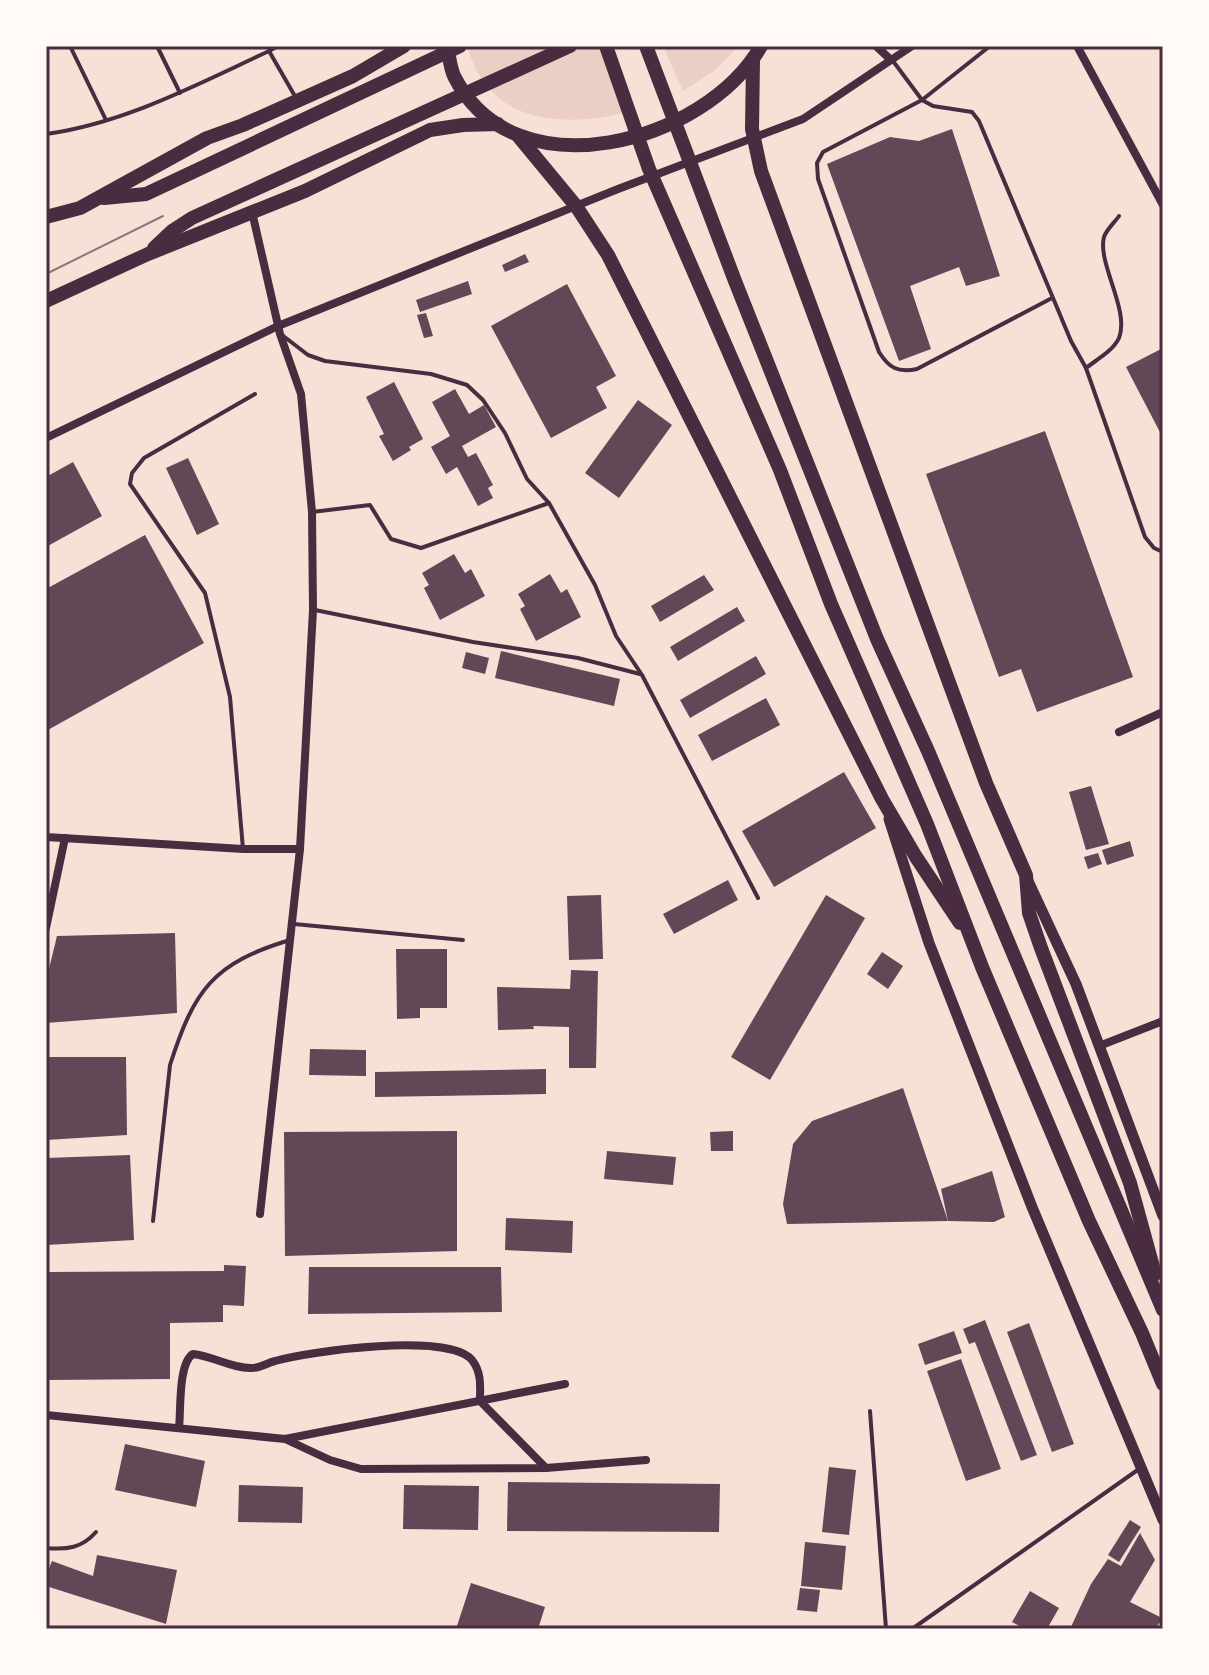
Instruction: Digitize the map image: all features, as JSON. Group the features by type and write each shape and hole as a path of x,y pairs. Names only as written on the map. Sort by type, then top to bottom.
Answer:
{"main road":[{"path":"46,217 80,208 207,138 353,76 404,46"},
{"path":"447,46 454,75 478,108 519,137 576,206 608,255 882,799 916,857 975,945"},
{"path":"100,198 146,194 460,46"},
{"path":"148,254 172,231 192,218 570,46"},
{"path":"606,46 649,169 780,470 831,604 922,812 1089,1221 1163,1384"},
{"path":"646,46 877,639 1163,1308"},
{"path":"519,137 581,146 615,143 686,117 721,92 753,61 761,46"},
{"path":"753,61 754,138 761,171 986,783 1026,875 1029,913 1130,1183 1163,1308"},
{"path":"46,301 148,254 305,191 430,130 498,124"}],"street":[{"path":"876,46 891,60"},
{"path":"46,438 279,330 576,206 803,119 912,46"},
{"path":"1077,46 1163,205"},
{"path":"252,212 279,330 301,394 312,512 313,610 294,924 260,1214"},
{"path":"1119,732 1163,712"},
{"path":"882,799 929,943 1032,1207 1163,1520"},
{"path":"46,837 243,849 300,849"},
{"path":"46,928 65,838"},
{"path":"1026,875 1076,984 1163,1216"},
{"path":"1099,1046 1163,1021"},
{"path":"179,1428 184,1368 187,1358 193,1354 248,1369 275,1361 346,1349 415,1344 459,1351 471,1359 480,1375 480,1401 546,1468"},
{"path":"46,1415 285,1439 565,1384"},
{"path":"285,1439 330,1460 361,1469 546,1468 646,1460"}],"lane":[{"path":"70,46 106,120"},
{"path":"157,46 180,93"},
{"path":"46,134 66,132 106,120 180,93 278,46"},
{"path":"990,46 922,100 823,152 817,163 818,179 879,352 887,365 903,372 917,369 1052,298"},
{"path":"269,51 298,100"},
{"path":"891,60 922,100 933,106 972,112 979,121 1052,298 1086,368 1145,537 1154,548 1163,552"},
{"path":"1086,368 1113,346 1119,337 1121,326 1104,237 1119,216"},
{"path":"279,330 308,355 325,361 431,374 467,385 483,400 505,433 527,479 549,503 595,585 616,636 642,675 758,898"},
{"path":"243,849 230,697 205,593 130,484 132,473 144,458 255,394"},
{"path":"312,512 370,505 391,539 421,548 549,503"},
{"path":"313,610 473,642 578,658 642,675"},
{"path":"294,924 463,940"},
{"path":"153,1221 170,1065 178,1040 207,984 224,968 260,948 292,939"},
{"path":"870,1411 886,1629"},
{"path":"912,1629 1141,1468"},
{"path":"46,1548 63,1549 86,1544 96,1532"}],"shaded area":[{"path":"467,46 601,46 625,113 575,120 529,114 509,105 491,91 477,72"},
{"path":"663,46 739,46 715,70 683,91"}],"building":[{"path":"952,129 1000,276 966,286 959,267 910,286 931,349 899,361 827,164 890,137 919,141"},
{"path":"525,254 529,262 505,272 502,265"},
{"path":"468,281 472,294 420,312 416,300"},
{"path":"567,284 616,376 596,387 607,408 551,438 491,326"},
{"path":"426,313 433,336 424,338 417,315"},
{"path":"1161,349 1163,353 1163,438 1126,367"},
{"path":"394,382 423,439 393,461 379,436 384,434 366,397"},
{"path":"455,389 469,414 484,405 496,427 462,446 468,457 476,453 493,485 488,488 493,498 478,506 457,467 446,474 431,447 450,436 432,402"},
{"path":"638,400 672,425 619,498 585,473"},
{"path":"1045,431 1133,677 1037,712 1021,669 999,677 926,474"},
{"path":"188,458 219,524 197,535 166,468"},
{"path":"73,462 102,516 46,547 46,477"},
{"path":"145,535 204,643 46,731 46,589"},
{"path":"454,554 465,573 471,569 485,596 440,620 424,588 429,585 422,573"},
{"path":"550,574 561,593 567,589 581,617 536,641 520,609 525,606 518,594"},
{"path":"704,575 714,590 660,622 651,606"},
{"path":"737,607 745,621 678,661 670,647"},
{"path":"501,651 620,679 614,706 495,678"},
{"path":"466,652 489,658 485,674 462,668"},
{"path":"756,656 766,674 690,718 680,700"},
{"path":"766,698 780,725 712,761 698,735"},
{"path":"844,772 876,828 774,887 742,831"},
{"path":"1091,786 1109,844 1086,850 1069,792"},
{"path":"1130,841 1134,856 1107,865 1102,850"},
{"path":"1098,853 1102,864 1088,869 1084,857"},
{"path":"728,880 738,900 674,934 663,914"},
{"path":"601,895 603,959 569,960 567,896"},
{"path":"826,895 865,918 770,1080 731,1057"},
{"path":"175,933 177,1013 46,1023 46,981 57,936"},
{"path":"396,949 447,949 447,1008 420,1008 420,1018 397,1019"},
{"path":"882,952 903,966 888,989 867,974"},
{"path":"571,970 598,971 596,1068 569,1068 569,1027 533,1026 534,1029 498,1030 497,987 570,989"},
{"path":"310,1049 366,1050 366,1076 309,1075"},
{"path":"46,1057 126,1057 127,1135 46,1140"},
{"path":"546,1069 546,1094 375,1097 375,1072"},
{"path":"903,1088 948,1221 787,1224 783,1204 793,1144 812,1121"},
{"path":"457,1131 457,1251 285,1256 284,1132"},
{"path":"733,1131 733,1151 711,1151 710,1132"},
{"path":"607,1151 676,1157 673,1185 604,1179"},
{"path":"130,1155 134,1240 46,1245 46,1158"},
{"path":"992,1171 1005,1217 994,1222 948,1221 941,1189"},
{"path":"506,1218 573,1221 572,1253 505,1250"},
{"path":"224,1265 246,1266 244,1306 223,1305 223,1322 170,1323 170,1379 46,1380 46,1272 224,1271"},
{"path":"309,1267 501,1267 502,1312 308,1314"},
{"path":"985,1320 1037,1455 1021,1461 975,1342 969,1344 963,1329"},
{"path":"1029,1323 1074,1444 1052,1452 1007,1332"},
{"path":"954,1331 962,1353 925,1365 918,1344"},
{"path":"961,1359 1001,1469 966,1481 927,1371"},
{"path":"125,1444 205,1461 196,1507 115,1490"},
{"path":"829,1467 856,1470 849,1535 822,1532"},
{"path":"508,1482 720,1484 719,1532 507,1531"},
{"path":"239,1485 303,1487 302,1523 238,1522"},
{"path":"404,1485 479,1486 478,1530 403,1529"},
{"path":"1130,1520 1141,1527 1119,1562 1108,1555"},
{"path":"1140,1533 1155,1560 1130,1602 1162,1618 1156,1629 1070,1629 1091,1584 1108,1559 1121,1566"},
{"path":"805,1542 846,1546 842,1590 801,1586"},
{"path":"97,1555 177,1570 166,1624 46,1586 52,1561 93,1576"},
{"path":"471,1583 545,1607 538,1629 456,1629"},
{"path":"800,1588 820,1590 817,1612 797,1610"},
{"path":"1030,1591 1059,1608 1047,1629 1025,1629 1012,1622"}],"tram line":[{"path":"46,274 163,216"}]}
